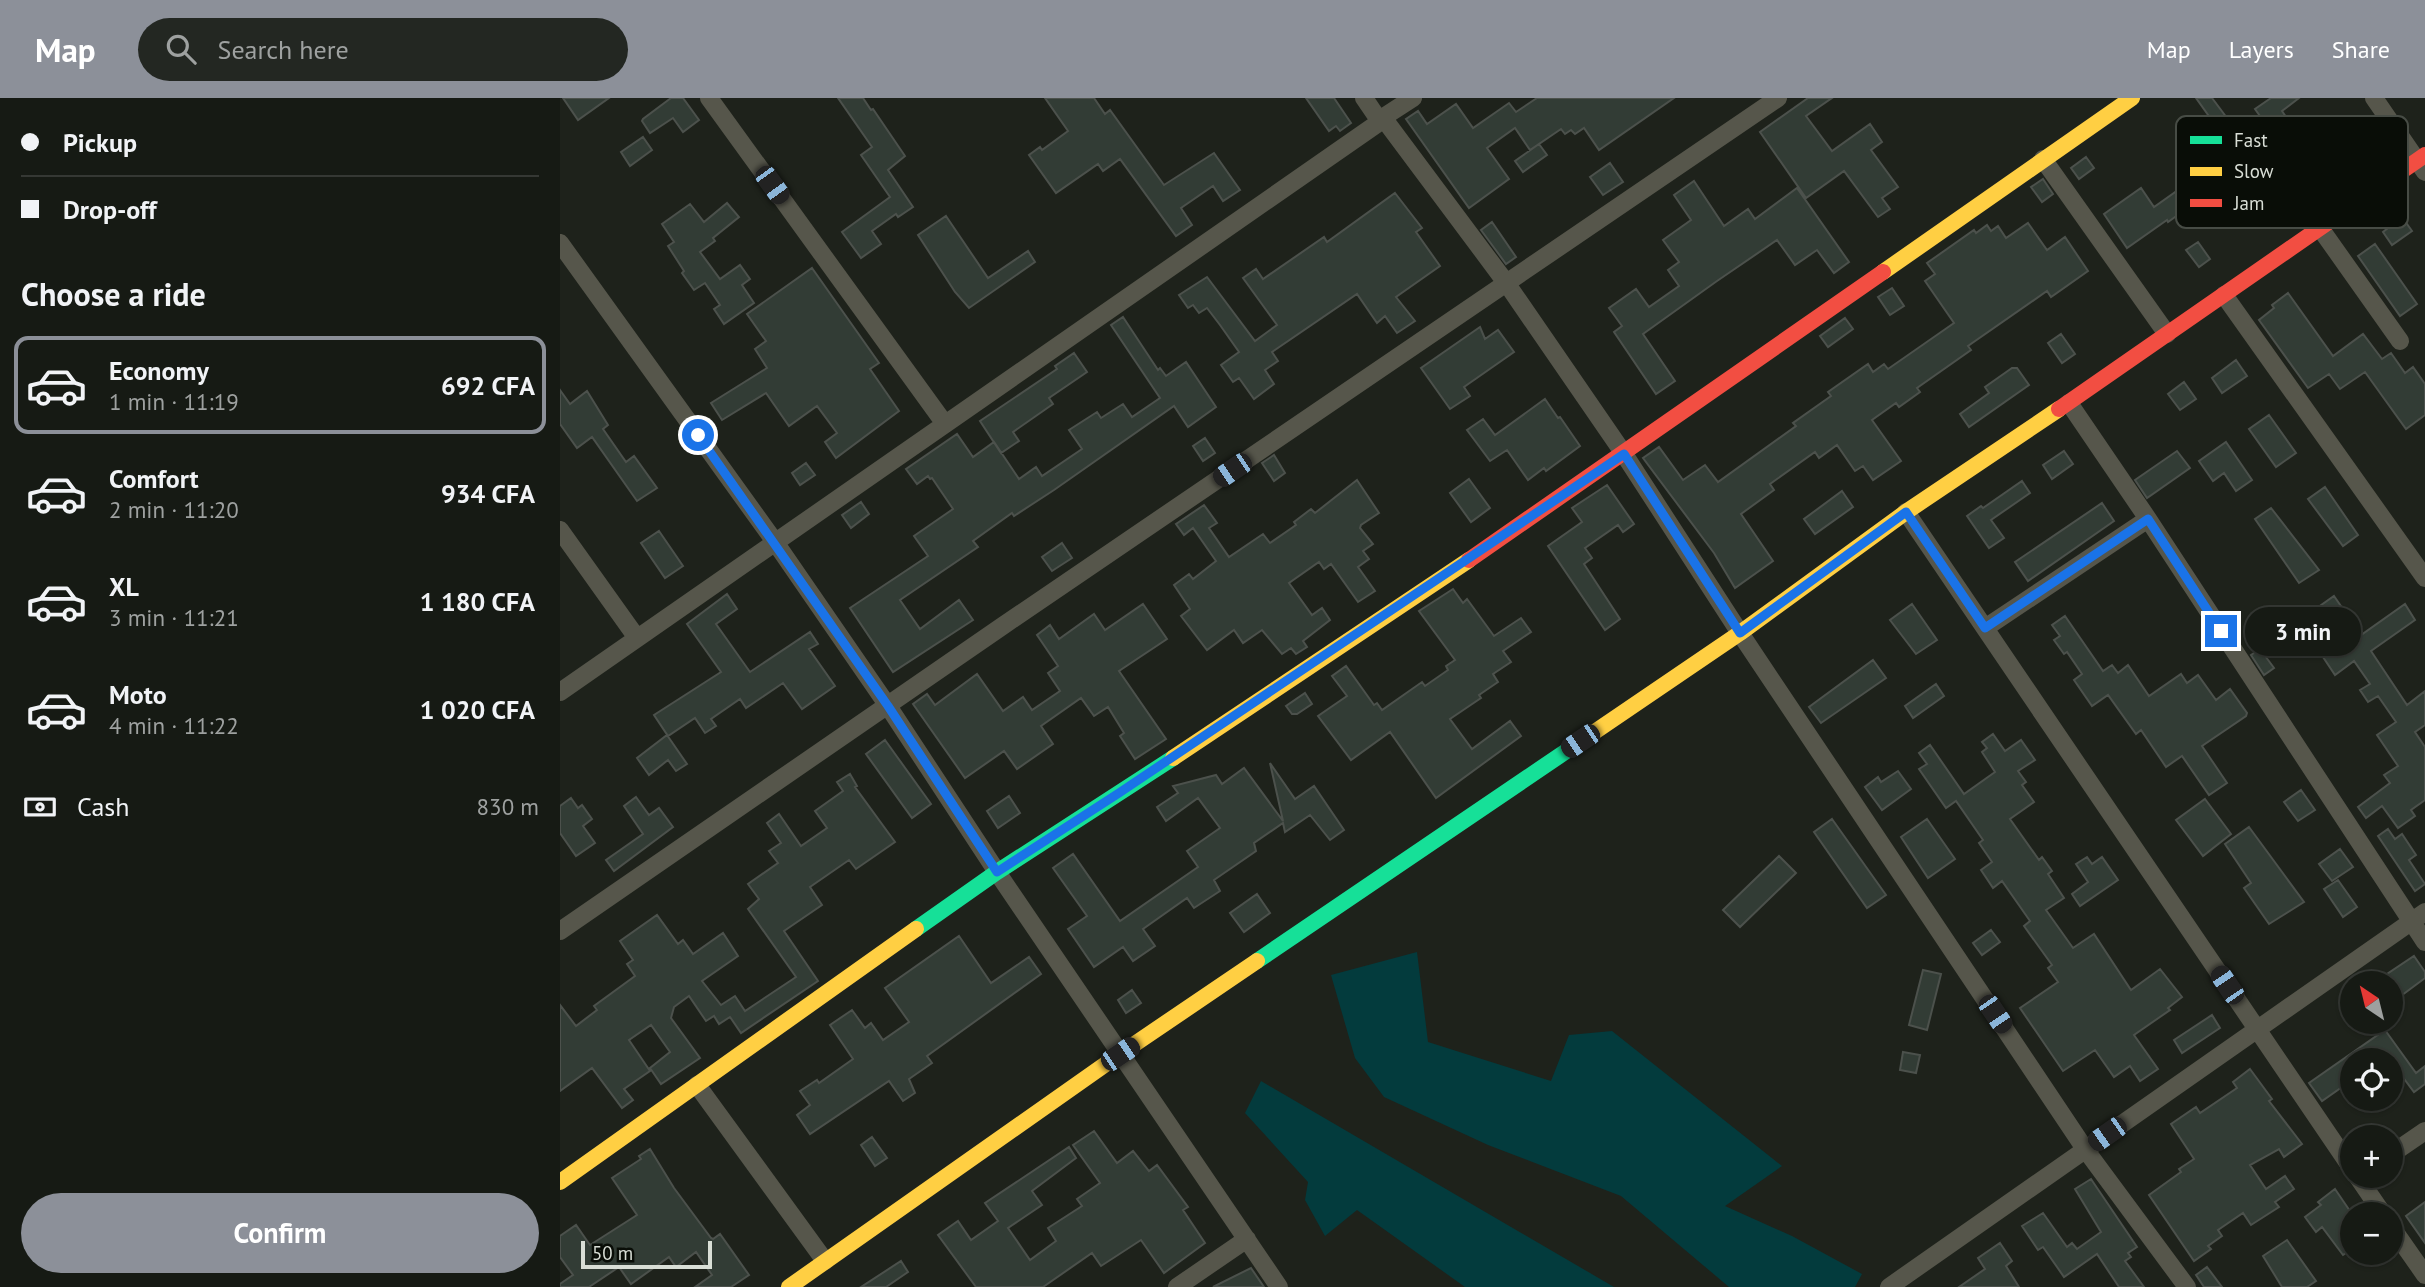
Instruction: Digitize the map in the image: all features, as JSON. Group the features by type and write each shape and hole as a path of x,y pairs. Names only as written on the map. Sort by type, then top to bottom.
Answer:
{"street":[{"path":"709,98 945,424"},
{"path":"1364,98 1507,285 1624,454 1740,633 2085,1149 2187,1287"},
{"path":"560,692 1413,98"},
{"path":"560,932 1004,625 1778,98"},
{"path":"560,1182 997,872 1131,786 1624,454 2132,98"},
{"path":"2374,98 2387,116"},
{"path":"2408,144 2422,163"},
{"path":"2043,159 2167,334"},
{"path":"789,1287 1120,1054 1740,633 1906,512 2069,403 2320,228 2400,341"},
{"path":"560,243 775,542 888,706 997,872 1279,1287"},
{"path":"2224,295 2425,578"},
{"path":"2069,403 2418,917 2425,942"},
{"path":"1906,512 2340,1150"},
{"path":"1985,628 2148,519"},
{"path":"560,530 637,638"},
{"path":"1889,1287 2418,917"},
{"path":"697,1084 825,1261"},
{"path":"2403,1146 2425,1130"},
{"path":"1177,1287 1247,1239"},
{"path":"2403,1244 2425,1275"}],"water":[{"path":"1417,952 1428,1042 1551,1081 1569,1035 1612,1031 1782,1166 1725,1206 1792,1236 1862,1274 1855,1287 1729,1287 1621,1196 1488,1145 1384,1097 1355,1058 1331,975"},
{"path":"1261,1081 1614,1287 1465,1287 1357,1210 1325,1236 1305,1200 1308,1182 1245,1113"}],"building":[{"path":"563,98 609,98 578,120"},
{"path":"671,98 683,98 699,120 683,132 673,118 650,133 643,119"},
{"path":"838,98 863,98 871,110 873,109 905,156 888,170 913,207 898,217 896,214 872,231 881,244 861,258 842,232 890,197 861,155 872,147"},
{"path":"1045,98 1094,98 1105,114 1110,110 1164,185 1214,153 1240,190 1223,201 1213,186 1181,208 1192,225 1176,236 1120,159 1103,171 1098,164 1056,193 1029,155 1040,147 1042,150 1068,131"},
{"path":"1306,98 1334,98 1351,123 1340,131 1336,126 1329,131"},
{"path":"1537,98 1674,98 1599,150 1584,128 1575,134 1571,130 1565,134 1561,129 1530,150 1515,128 1487,148 1509,179 1469,208 1406,119 1418,111 1427,124 1456,104 1473,128 1509,103 1516,112"},
{"path":"1808,98 1832,98 1806,116 1832,151 1870,124 1882,142 1871,150 1898,187 1882,198 1890,209 1878,217 1844,171 1806,198 1760,132"},
{"path":"2196,98 2212,98 2226,116 2209,116"},
{"path":"2271,98 2299,98 2282,111 2285,116 2260,116 2255,109"},
{"path":"643,137 652,150 630,166 621,152"},
{"path":"1539,144 1547,155 1523,172 1515,161"},
{"path":"2086,157 2094,168 2079,179 2071,168"},
{"path":"1610,163 1623,182 1603,195 1590,177"},
{"path":"2043,179 2053,194 2042,202 2031,187"},
{"path":"1694,181 1724,226 1748,209 1755,219 1797,188 1849,262 1834,273 1817,250 1795,265 1777,240 1717,281 1643,334 1675,381 1656,394 1614,332 1622,326 1609,308 1636,289 1649,307 1679,286 1668,270 1679,262 1663,240 1691,220 1674,195"},
{"path":"2141,188 2154,207 2176,191 2176,216 2127,248 2104,214"},
{"path":"1395,193 1422,228 1416,232 1440,266 1396,297 1415,321 1397,333 1385,316 1377,323 1357,294 1272,352 1278,361 1265,370 1274,384 1254,399 1239,378 1233,382 1221,365 1239,352 1220,325 1207,308 1199,313 1193,305 1188,308 1179,295 1207,277 1255,341 1277,325 1243,278 1256,269 1263,279 1324,237 1327,242"},
{"path":"727,203 739,217 700,252 720,279 740,265 750,279 742,285 754,303 724,324 714,309 720,305 705,283 694,290 682,273 684,271 668,246 674,242 662,224 690,204 704,222"},
{"path":"946,216 988,278 1028,251 1035,262 969,308 955,292 918,235"},
{"path":"1492,222 1516,257 1506,264 1481,230"},
{"path":"2028,223 2047,250 2065,237 2088,271 2051,297 2047,291 1968,346 1971,350 1917,388 1920,392 1899,407 1896,403 1872,420 1901,461 1873,480 1863,466 1855,471 1837,445 1819,458 1815,452 1770,484 1774,490 1741,514 1773,561 1735,588 1714,553 1643,458 1659,447 1683,480 1705,465 1718,482 1796,426 1793,423 1831,396 1828,392 1868,364 1873,372 1884,364 1888,369 1954,323 1925,281 1935,274 1927,263 1974,230 1976,233 1987,225 1991,231 1998,226 2006,238"},
{"path":"2408,225 2412,231 2392,245 2383,232 2388,228 2408,228"},
{"path":"2198,242 2210,259 2199,267 2186,250"},
{"path":"2375,244 2417,304 2400,316 2358,256"},
{"path":"812,268 879,363 870,369 899,411 836,458 825,442 837,433 817,406 789,426 766,393 722,420 711,403 767,368 755,349 766,341 747,314"},
{"path":"1892,288 1904,306 1890,315 1878,297"},
{"path":"2288,293 2333,356 2363,334 2382,359 2391,353 2405,373 2413,367 2425,384 2425,415 2406,429 2365,372 2340,389 2329,374 2308,388 2259,320 2274,308 2272,305"},
{"path":"1123,317 1158,370 1160,368 1166,376 1186,362 1216,407 1188,427 1174,406 1054,490 1014,516 1012,513 973,541 978,547 900,600 920,629 959,600 973,620 893,672 850,608 928,556 914,536 953,509 932,478 928,476 917,484 906,469 957,434 973,457 994,442 1019,479 1036,467 1042,476 1082,449 1069,430 1097,412 1101,418 1123,404 1132,417 1160,398 1111,325"},
{"path":"1845,318 1853,329 1828,347 1820,336"},
{"path":"1480,327 1485,339 1498,330 1514,352 1464,387 1470,396 1450,409 1421,368"},
{"path":"2061,334 2075,354 2062,363 2048,343"},
{"path":"1074,353 1087,372 1049,398 1053,404 1013,432 1019,441 1001,453 980,421 1057,369 1055,366"},
{"path":"2236,360 2247,376 2222,393 2212,378"},
{"path":"2012,368 2017,368 2029,385 1969,427 1960,414 1989,393 1985,387"},
{"path":"2184,382 2196,399 2180,410 2168,394"},
{"path":"560,390 570,404 587,391 608,425 603,429 626,462 634,456 657,488 637,501 592,437 577,448 560,424"},
{"path":"1545,399 1580,446 1546,471 1544,468 1528,480 1507,450 1490,461 1467,430 1483,419 1495,435"},
{"path":"2269,415 2296,453 2276,467 2249,429"},
{"path":"1205,438 1215,453 1203,461 1193,446"},
{"path":"2226,442 2252,480 2236,491 2224,473 2213,481 2199,461"},
{"path":"2064,451 2073,464 2052,479 2043,465"},
{"path":"2177,451 2190,468 2147,498 2135,480"},
{"path":"1274,455 1285,473 1274,481 1262,463"},
{"path":"806,463 815,475 800,485 792,473"},
{"path":"1469,479 1490,508 1471,522 1450,493"},
{"path":"1357,480 1379,513 1361,525 1360,528 1373,544 1363,551 1369,559 1358,567 1375,591 1358,602 1331,564 1324,569 1319,562 1289,583 1312,615 1322,608 1330,620 1303,641 1307,647 1296,654 1291,648 1282,654 1262,630 1243,643 1234,630 1207,650 1181,616 1190,609 1174,585 1189,574 1193,579 1216,561 1193,528 1184,535 1176,524 1204,505 1217,523 1209,528 1229,557 1263,534 1270,543 1296,525 1294,522 1311,509 1315,513"},
{"path":"2022,481 2030,493 1991,520 2004,538 1989,548 1967,516"},
{"path":"1607,485 1634,524 1623,532 1618,525 1585,548 1592,558 1584,564 1620,619 1605,630 1548,546 1582,522 1572,508"},
{"path":"2325,487 2358,535 2343,546 2308,499"},
{"path":"1842,491 1853,507 1815,534 1804,519"},
{"path":"861,502 869,514 851,528 842,515"},
{"path":"2102,503 2114,521 2028,581 2015,562"},
{"path":"2271,508 2319,570 2299,583 2255,519"},
{"path":"659,531 683,566 665,578 641,543"},
{"path":"1062,543 1072,558 1052,571 1042,557"},
{"path":"1453,589 1463,603 1467,599 1494,636 1521,618 1531,632 1503,651 1511,662 1493,674 1498,682 1479,695 1481,698 1450,719 1472,749 1510,721 1521,736 1436,798 1390,732 1351,760 1318,716 1347,696 1332,676 1346,666 1374,705 1377,703 1382,710 1422,682 1425,686 1448,670 1446,666 1455,660 1419,611"},
{"path":"727,594 737,609 716,624 750,672 810,632 818,644 809,649 835,686 802,709 783,683 746,708 740,699 711,719 716,726 705,733 695,718 668,736 654,715 721,672 687,624"},
{"path":"2334,596 2361,635 2405,604 2415,620 2371,651 2407,705 2425,691 2425,725 2415,732 2425,747 2425,800 2411,810 2415,816 2398,828 2382,806 2366,818 2358,807 2390,783 2384,775 2398,766 2377,735 2396,722 2378,696 2368,702 2360,690 2370,684 2354,661 2335,675 2323,657 2342,644 2317,608"},
{"path":"1143,604 1167,639 1119,671 1166,739 1135,759 1120,736 1124,733 1108,707 1094,716 1081,698 1041,726 1053,744 1017,769 1004,751 965,778 913,704 927,694 935,705 977,674 1003,711 1023,697 1032,710 1060,691 1048,673 1058,666 1037,635 1050,625 1059,639 1094,614 1105,630"},
{"path":"1912,604 1937,640 1916,654 1890,620"},
{"path":"2065,616 2103,671 2112,665 2118,673 2128,665 2149,696 2181,674 2187,683 2198,675 2216,700 2230,689 2247,713 2246,716 2202,746 2227,783 2209,795 2182,756 2166,767 2141,730 2136,734 2108,695 2092,706 2074,680 2082,674 2067,652 2064,654 2054,640 2060,636 2052,625"},
{"path":"2260,649 2274,668 2264,675 2251,655"},
{"path":"1873,660 1886,678 1821,723 1809,707"},
{"path":"1936,684 1944,696 1913,718 1905,706"},
{"path":"1305,693 1312,704 1297,714 1292,714 1286,706"},
{"path":"1993,734 2005,751 2021,740 2035,760 2018,771 2026,782 2022,785 2034,802 2010,819 2039,860 2042,857 2052,871 2048,874 2064,898 2046,910 2073,948 2094,934 2131,990 2160,969 2182,997 2168,1008 2170,1010 2134,1035 2158,1069 2140,1081 2130,1066 2114,1077 2095,1050 2063,1071 2020,1008 2058,982 2048,968 2052,965 2024,926 2030,921 2002,881 1993,888 1981,870 1992,862 1979,843 1983,840 1956,801 1946,808 1919,769 1927,764 1919,753 1930,745 1964,794 1995,772 1982,752 1987,748 1982,742"},
{"path":"667,735 687,764 676,771 668,760 649,775 637,758"},
{"path":"885,740 931,804 912,818 866,754"},
{"path":"1270,763 1295,799 1314,786 1344,830 1330,840 1310,815 1285,832 1283,823 1254,843 1256,851 1214,880 1220,891 1194,908 1187,898 1143,929 1155,946 1133,961 1123,947 1094,967 1068,929 1087,916 1053,868 1073,854 1120,921 1198,867 1187,851 1220,828 1198,798 1166,821 1157,807 1178,793 1173,786 1216,775 1222,784 1244,768 1283,821"},
{"path":"1898,771 1911,789 1882,810 1865,787 1878,777 1881,782"},
{"path":"850,774 857,786 855,787 895,842 856,869 849,860 810,887 822,905 784,931 818,981 741,1033 730,1017 719,1024 714,1016 706,1021 689,996 674,1007 671,1018 700,1058 661,1084 650,1068 670,1052 651,1025 629,1040 650,1071 624,1089 633,1100 622,1108 592,1068 560,1091 560,1005 576,1026 597,1010 594,1006 635,976 627,964 633,960 620,941 657,915 678,944 683,940 693,954 723,933 738,956 702,981 721,1005 735,996 745,1011 796,977 748,909 759,899 748,884 778,863 769,851 781,843 767,823 779,814 801,846 827,828 815,811 843,791 837,782"},
{"path":"2301,790 2315,810 2298,821 2284,802"},
{"path":"1009,796 1020,813 998,828 987,811"},
{"path":"636,797 649,815 659,808 673,827 614,871 606,860 643,834 624,806"},
{"path":"571,798 578,808 582,805 592,819 583,826 595,843 576,856 560,833 560,806"},
{"path":"2205,799 2231,834 2203,856 2176,820"},
{"path":"1832,819 1886,895 1867,908 1814,832"},
{"path":"1927,819 1955,859 1928,878 1901,837"},
{"path":"2249,827 2304,902 2269,924 2244,888 2251,883 2225,844"},
{"path":"2388,829 2395,839 2402,834 2416,855 2409,860 2425,884 2415,891 2378,836"},
{"path":"2340,849 2353,867 2332,881 2319,864"},
{"path":"1779,856 1796,873 1740,927 1723,910"},
{"path":"2087,857 2092,864 2102,857 2118,880 2080,906 2072,894 2088,882 2076,864"},
{"path":"2338,880 2357,907 2343,917 2324,889"},
{"path":"1257,894 1270,913 1244,932 1230,913"},
{"path":"1991,930 2000,942 1982,955 1973,943"},
{"path":"959,936 991,983 1029,957 1041,974 927,1056 932,1063 909,1079 915,1093 903,1101 889,1081 810,1134 797,1115 810,1105 800,1091 817,1080 819,1083 853,1059 830,1025 852,1010 865,1028 871,1023 883,1040 909,1022 885,988"},
{"path":"2414,956 2425,972 2425,978 2403,994 2403,971 2392,971"},
{"path":"1923,970 1941,974 1927,1030 1909,1025"},
{"path":"1132,990 1141,1003 1126,1013 1118,1000"},
{"path":"2212,1015 2220,1028 2182,1053 2174,1040"},
{"path":"2379,1034 2388,1034 2398,1048 2359,1048"},
{"path":"1903,1052 1920,1055 1916,1073 1900,1070"},
{"path":"2403,1055 2416,1073 2425,1066 2425,1084 2414,1092 2403,1077"},
{"path":"2340,1061 2340,1088 2322,1101 2309,1083"},
{"path":"2250,1069 2272,1099 2269,1101 2302,1144 2284,1157 2279,1149 2250,1165 2266,1189 2285,1176 2294,1189 2275,1202 2279,1207 2251,1225 2243,1213 2218,1230 2222,1236 2208,1246 2211,1249 2194,1261 2149,1195 2194,1159 2171,1124 2196,1107 2200,1113 2237,1088 2233,1082"},
{"path":"1094,1131 1117,1163 1133,1151 1149,1171 1157,1165 1188,1207 1183,1210 1205,1243 1164,1273 1141,1240 1101,1266 1092,1253 1043,1287 976,1287 938,1235 958,1221 971,1240 998,1221 985,1203 1069,1147 1076,1158 1032,1191 1042,1205 1008,1228 1030,1260 1056,1241 1048,1228 1082,1206 1077,1199 1100,1183 1073,1145"},
{"path":"872,1137 887,1158 875,1166 861,1145"},
{"path":"650,1149 674,1188 711,1238 720,1234 749,1275 731,1287 695,1287 712,1275 696,1252 676,1267 669,1257 631,1284 619,1267 589,1287 560,1287 560,1284 573,1275 560,1257 560,1236 576,1225 590,1245 637,1215 612,1178 641,1159 639,1156"},
{"path":"2091,1179 2137,1247 2128,1253 2131,1257 2125,1261 2144,1287 2119,1287 2097,1254 2064,1277 2043,1247 2038,1250 2022,1226 2043,1213 2067,1247 2072,1243 2077,1249 2101,1232 2075,1189"},
{"path":"2335,1189 2344,1202 2340,1202 2340,1251 2322,1227 2316,1232 2305,1217 2321,1205 2318,1202"},
{"path":"2425,1202 2425,1243 2406,1216"},
{"path":"2287,1240 2316,1281 2307,1287 2282,1287 2263,1256"},
{"path":"2000,1243 2012,1261 2006,1266 2019,1287 1959,1287 1985,1269 1978,1258"},
{"path":"901,1261 908,1272 886,1287 861,1287"},
{"path":"2207,1267 2222,1287 2204,1287 2196,1275"},
{"path":"1251,1268 1264,1287 1213,1287"}],"traffic: fast":[{"path":"1257,961 1593,733"},
{"path":"916,929 997,872 1173,758"}],"traffic: slow":[{"path":"1883,272 2132,98"},
{"path":"1593,733 1740,633 1906,512 2059,409"},
{"path":"1173,758 1469,560"},
{"path":"560,1182 916,929"},
{"path":"789,1287 1257,961"}],"traffic: jam":[{"path":"2408,167 2425,155"},
{"path":"2059,409 2320,228"},
{"path":"1469,560 1883,272"}],"route":[{"path":"698,435 888,706 997,872 1529,520 1624,454 1740,633 1906,512 1985,628 2148,519 2221,631"}]}
